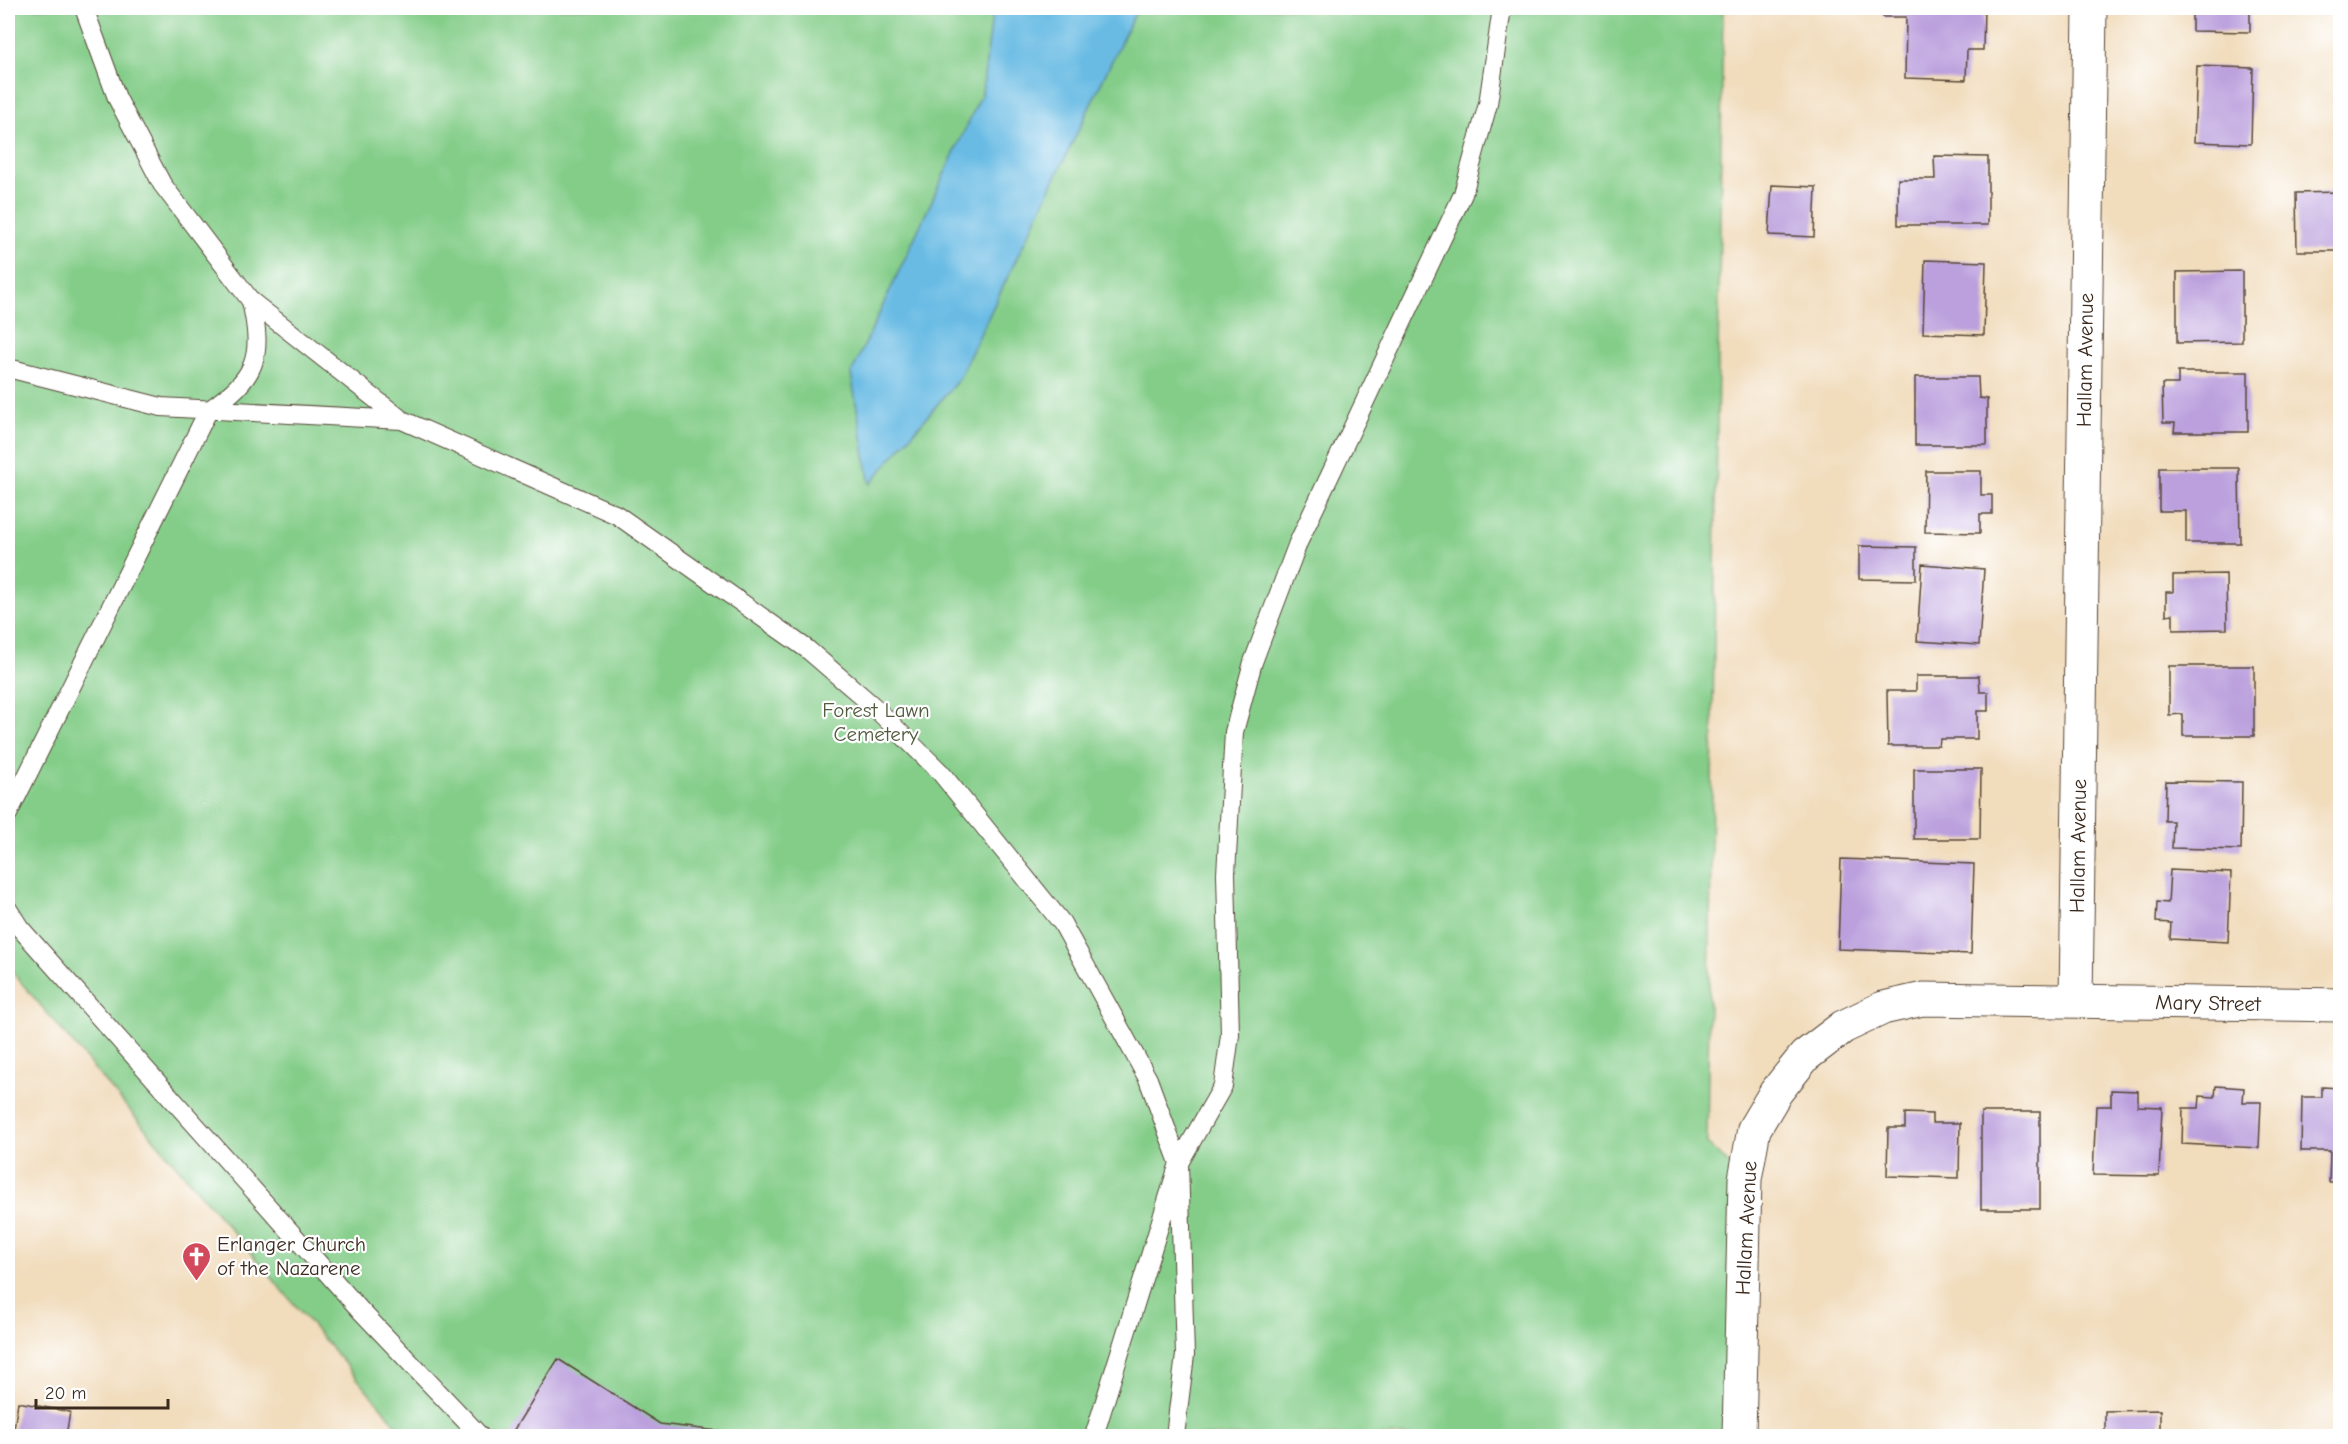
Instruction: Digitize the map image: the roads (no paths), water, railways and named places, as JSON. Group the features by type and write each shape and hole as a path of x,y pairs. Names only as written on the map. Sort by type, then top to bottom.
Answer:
{"street":[{"name":"Hallam Avenue","path":"1739,1437 1745,1179 1754,1130 1776,1092 1806,1056 1843,1027 1884,1008 1923,999 2076,1001 2090,8"},
{"name":"Mary Street","path":"2076,1001 2340,1005"}],"lane":[{"path":"84,8 117,98 162,184 251,301 402,420 617,514 807,649 872,705 941,773 1062,923 1148,1079 1179,1162 1185,1355 1175,1437"},
{"path":"1094,1437 1179,1162 1223,1086 1230,1035 1226,874 1234,732 1252,662 1298,543 1463,194 1488,104 1502,8"},
{"path":"8,814 208,411 236,391 254,364 259,335 251,301"},
{"path":"8,368 161,407 402,420"},
{"path":"8,909 20,928 361,1311 480,1437"}],"water":[{"path":"993,8 1141,8 1134,15 958,380 870,484 851,374 982,93"}],"place":[{"name":"Erlanger Church of the Nazarene","path":"196,1282"}],"park label":[{"name":"Forest Lawn Cemetery","path":"876,722"}]}
